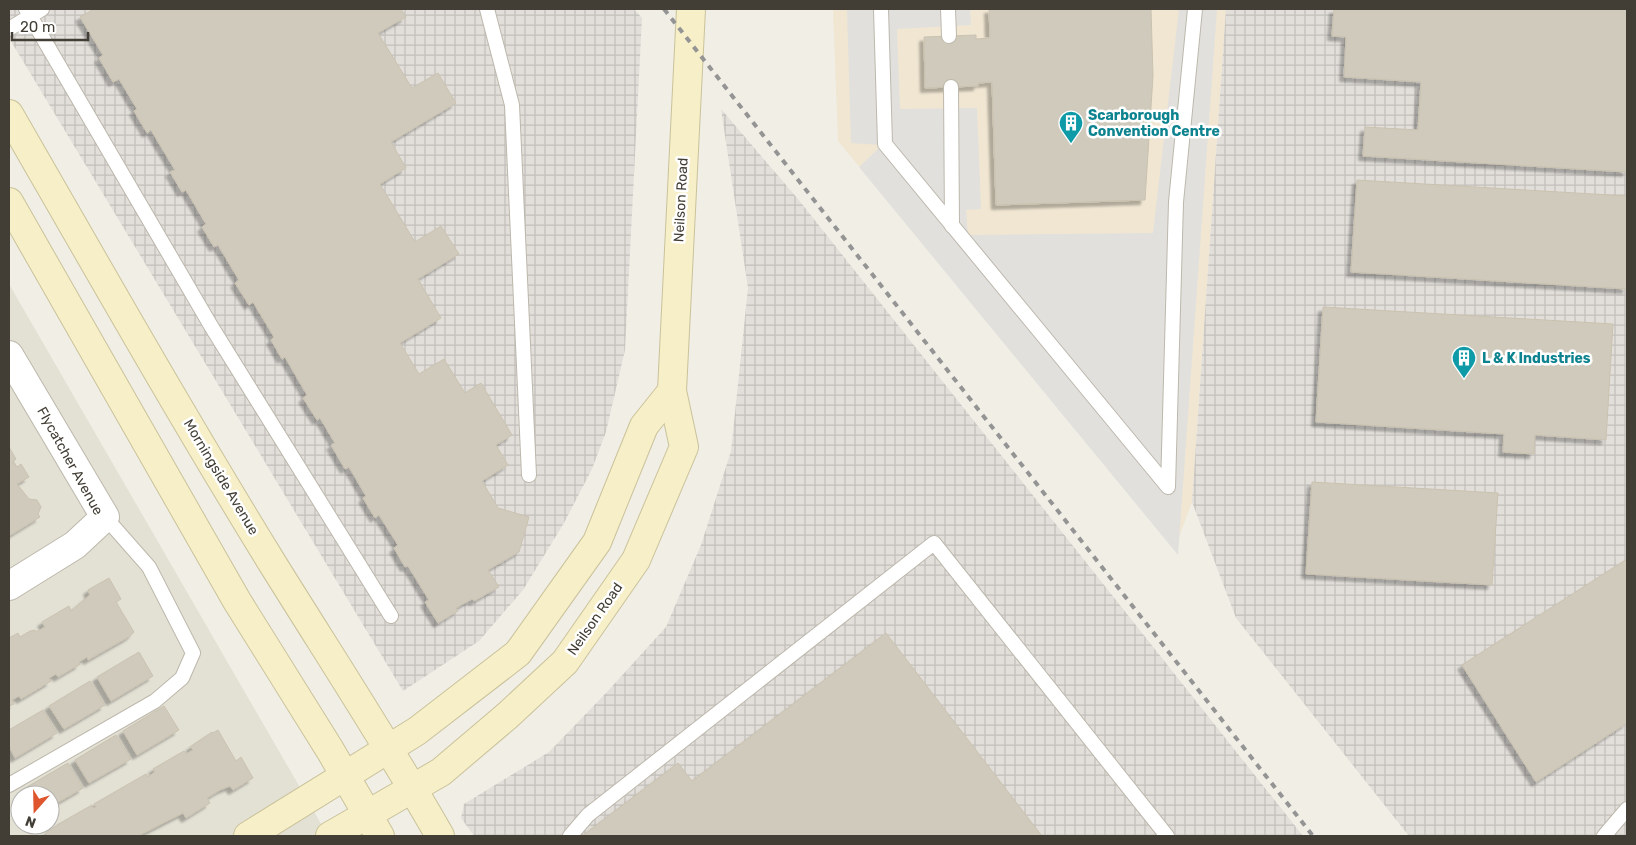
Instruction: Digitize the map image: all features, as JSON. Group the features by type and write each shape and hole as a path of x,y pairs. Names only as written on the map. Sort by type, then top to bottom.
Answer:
{"street":[{"name":"Neilson Road","path":"330,836 374,826 411,788 441,772 473,746 565,662 636,560 684,447 672,391 690,9"},
{"name":"Morningside Avenue","path":"9,114 130,325 274,566 389,748 440,836"},
{"path":"9,202 238,601 330,750 374,826"},
{"path":"93,346 130,325"},
{"name":"Flycatcher Avenue","path":"9,355 105,517 76,545 9,586"},
{"path":"248,836 416,732 518,653 597,542 644,426 672,391"}],"lane":[{"path":"486,9 512,105 529,475"},
{"path":"881,9 885,144 1168,488 1176,202 1195,9"},
{"path":"948,9 949,36"},
{"path":"9,29 32,11 211,326 391,616"},
{"path":"951,87 952,226"},
{"path":"9,785 155,701 182,678 192,653 149,567 105,517"},
{"path":"570,836 588,815 934,543 1167,836"},
{"path":"1604,836 1627,808"}],"shaded area":[{"path":"9,9 634,9 642,18 625,350 606,432 592,469 564,523 523,590 479,641 403,691 9,38"},
{"path":"833,9 1226,9 1192,502 1175,548 838,141"},
{"path":"847,9 970,9 971,25 897,29 900,109 977,108 981,209 966,210 968,235 1153,233 1179,9 1217,9 1178,555 859,167 882,145 851,143"},
{"path":"1226,9 1627,9 1627,836 1409,836 1236,618 1192,502"},
{"path":"721,109 798,199 1303,836 474,836 461,818 464,804 549,752 606,693 666,627 701,545 731,451 748,288"},
{"path":"9,284 328,836 9,836"}],"building":[{"path":"94,9 401,9 406,17 378,33 412,88 438,73 456,103 391,142 406,168 380,184 415,242 441,226 459,254 418,279 441,318 400,343 419,374 444,359 465,393 481,383 512,435 496,445 508,465 482,481 498,508 529,517 519,552 488,570 499,587 474,601 472,599 456,608 458,611 438,623 425,602 429,600 408,566 405,567 394,548 398,545 379,515 375,518 363,498 366,496 349,467 345,469 331,445 335,443 320,418 317,420 303,398 307,395 285,357 282,359 271,340 274,337 253,302 249,305 235,283 239,280 218,245 214,247 202,227 206,224 186,190 182,192 170,172 175,170 151,130 147,133 134,111 137,109 119,79 113,82 99,58 103,55 80,17"},
{"name":"Scarborough Convention Centre","path":"989,9 1151,9 1153,76 1145,200 996,205 992,82 978,83 978,86 925,88 924,37 976,35 976,39 990,38"},
{"path":"1334,9 1627,9 1627,172 1363,156 1365,127 1418,130 1421,82 1344,77 1346,37 1332,36"},
{"path":"1357,180 1627,196 1627,289 1351,272"},
{"name":"L & K Industries","path":"1323,307 1613,324 1606,440 1535,435 1534,454 1503,452 1504,434 1316,422"},
{"path":"9,447 16,459 12,463 14,462 17,467 21,464 29,477 17,484 29,499 37,500 41,507 38,514 40,517 9,536"},
{"path":"1312,482 1498,493 1492,585 1306,574"},
{"path":"1627,559 1627,723 1536,782 1462,665"},
{"path":"109,578 121,599 116,602 134,632 88,660 87,657 79,662 80,664 58,677 56,674 49,678 51,681 21,699 19,696 12,700 14,704 9,706 9,638 18,633 20,637 30,631 35,630 36,632 45,627 42,622 69,606 71,611 90,595 88,590"},
{"path":"886,633 1042,836 582,836 678,763 692,781"},
{"path":"139,652 153,676 111,701 97,677"},
{"path":"90,681 105,705 64,729 49,706"},
{"path":"164,706 179,730 137,755 123,731"},
{"path":"43,710 57,733 15,758 9,746 9,730"},
{"path":"218,730 236,761 241,757 253,778 233,790 230,786 220,790 207,798 210,803 186,818 183,813 138,836 47,836 60,835 60,823 92,805 93,808 96,807 94,804 146,774 148,777 155,772 153,769 184,751 186,754 193,750 190,747"},
{"path":"116,735 131,759 89,783 75,760"},
{"path":"68,763 83,788 60,801 60,785 30,785"}],"railway":[{"path":"664,9 1313,836"}],"place":[{"name":"Scarborough Convention Centre","path":"1071,144"},
{"name":"L & K Industries","path":"1464,379"}]}
